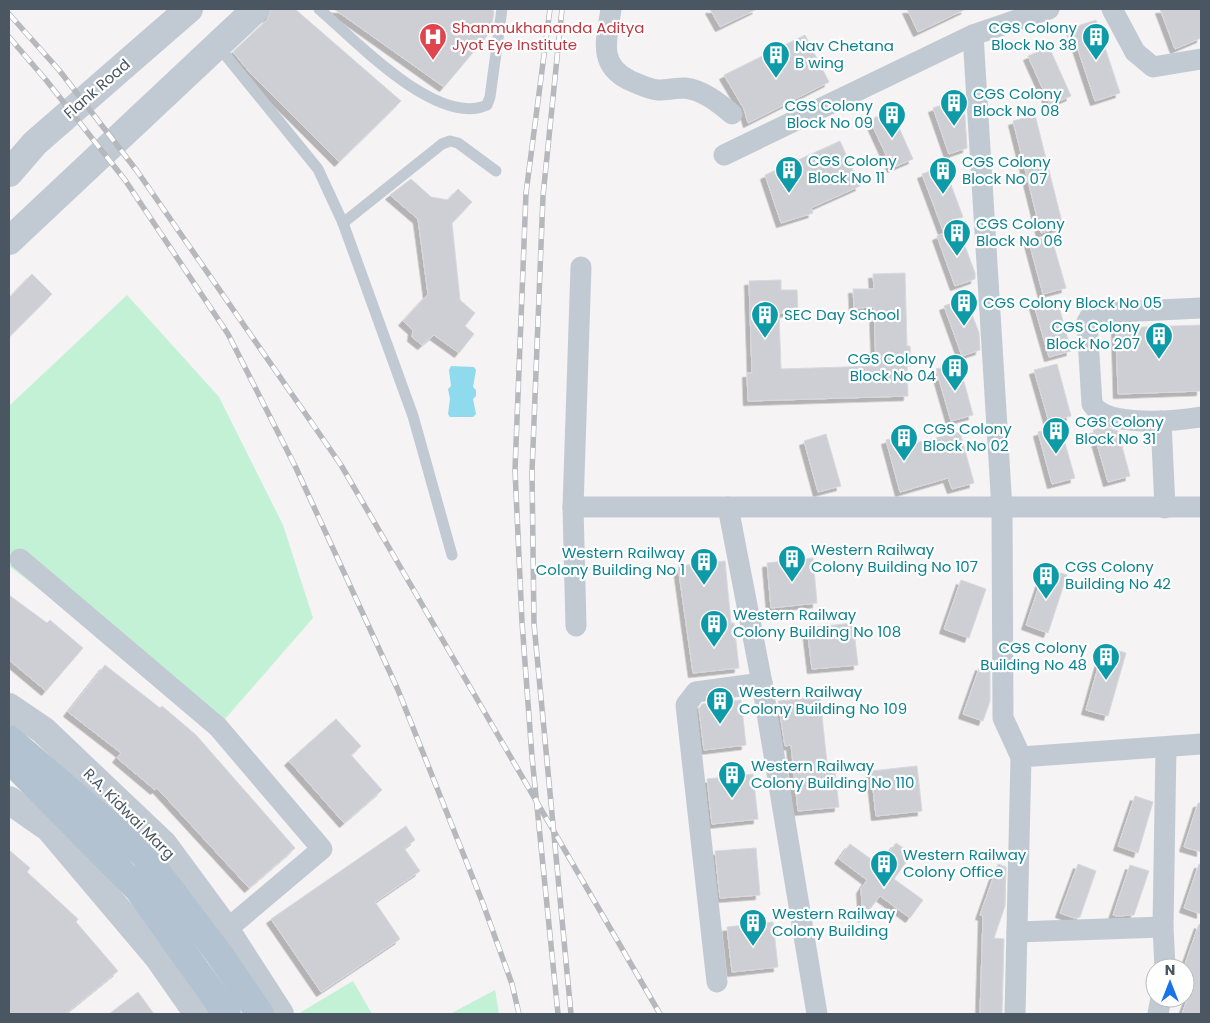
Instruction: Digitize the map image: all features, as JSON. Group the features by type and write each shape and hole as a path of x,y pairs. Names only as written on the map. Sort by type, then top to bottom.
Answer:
{"main road":[{"path":"9,739 144,855 260,1014"},
{"path":"9,759 138,890 228,1014"}],"street":[{"name":"Flank Road","path":"9,173 35,143 189,9"},
{"path":"9,241 256,9"},
{"path":"611,9 605,48 609,63 617,74 657,90 686,88 713,98 732,114"},
{"path":"724,155 973,35 1049,9"},
{"path":"1112,9 1134,52 1153,67 1201,59"},
{"path":"973,35 1002,509 1003,718 1022,757 1015,1014"},
{"path":"576,626 573,507 582,267"},
{"path":"1201,308 1098,313 1091,315 1087,322 1092,404 1096,411 1115,418 1161,421 1201,417"},
{"path":"1161,421 1165,508"},
{"path":"573,507 1002,509 1201,507"},
{"path":"728,507 762,683 817,1014"},
{"path":"20,559 218,727 322,849 226,930"},
{"path":"718,982 686,705 696,692 762,683"},
{"name":"R.A. Kidwai Marg","path":"9,707 43,730 164,845 226,930 280,1014"},
{"path":"1022,757 1201,744"},
{"path":"1164,958 1166,747"},
{"path":"9,800 49,828 158,957 198,1014"},
{"path":"1017,932 1163,927"}],"lane":[{"path":"319,9 405,85 451,106 478,109 487,105 490,97 502,9"},
{"path":"218,46 318,169 343,222 413,416 452,555"},
{"path":"343,222 442,144 450,141 458,143 496,171"}],"green space":[{"path":"127,295 219,397 283,525 313,618 225,719 200,711 9,566 9,406"},
{"path":"353,981 372,1014 298,1014"},
{"path":"495,990 499,1014 450,1014"}],"water":[{"path":"451,366 474,367 476,370 473,387 476,390 476,396 473,399 476,414 473,417 450,417 448,414 450,399 448,389 451,386 449,370"}],"building":[{"path":"271,9 295,9 401,101 339,162 251,74 233,52 267,20"},
{"path":"334,9 492,9 494,12 491,31 444,87"},
{"path":"710,9 757,9 720,27"},
{"path":"907,9 966,9 918,32"},
{"path":"1160,9 1201,9 1201,38 1175,49"},
{"name":"CGS Colony Block No 38","path":"1096,20 1120,93 1095,101 1071,28"},
{"name":"Nav Chetana B wing","path":"805,35 829,82 748,123 744,109 724,75"},
{"path":"1049,47 1071,96 1050,105 1028,56"},
{"name":"CGS Colony Block No 08","path":"959,99 965,116 967,148 949,154 933,108"},
{"name":"CGS Colony Block No 09","path":"891,110 913,159 892,168 870,120"},
{"path":"1035,115 1063,226 1041,233 1013,121"},
{"path":"840,141 860,186 811,208 813,213 781,223 765,175"},
{"path":"944,166 963,217 955,219 975,273 975,279 955,286 937,236 944,233 922,174"},
{"path":"411,179 431,197 448,200 458,189 472,202 452,223 460,300 475,313 465,326 474,334 459,353 434,335 422,345 412,337 413,330 403,321 428,294 418,219 390,195"},
{"path":"1051,236 1066,288 1043,294 1029,242"},
{"name":"SEC Day School","path":"905,273 907,346 910,346 911,366 907,366 908,396 748,401 747,373 752,373 749,281 781,280 781,290 797,290 798,312 779,313 781,369 876,366 874,307 854,308 853,289 874,289 873,274"},
{"path":"32,274 52,294 9,337 9,298"},
{"name":"CGS Colony Block No 05","path":"966,298 979,333 980,350 962,356 944,306"},
{"path":"1057,299 1071,351 1049,357 1034,305"},
{"name":"CGS Colony Block No 207","path":"1201,325 1201,391 1118,394 1116,328"},
{"name":"CGS Colony Block No 04","path":"959,363 973,415 951,421 936,369"},
{"path":"1057,364 1071,416 1049,422 1034,370"},
{"name":"CGS Colony Block No 31","path":"1060,426 1075,478 1052,484 1038,432"},
{"path":"1105,427 1118,431 1130,476 1108,482 1093,430"},
{"path":"960,432 974,483 952,489 948,478 900,492 886,440 908,434 911,444"},
{"path":"826,434 841,486 818,492 804,441"},
{"name":"Western Railway Colony Building No 107","path":"813,558 817,603 771,608 767,563"},
{"path":"725,561 731,623 734,623 739,668 693,673 678,566"},
{"name":"CGS Colony Building No 42","path":"1045,568 1067,575 1048,633 1026,625"},
{"path":"961,580 986,589 969,638 944,629"},
{"path":"9,595 47,623 50,620 83,648 46,691 9,660"},
{"path":"853,623 858,665 812,669 807,628"},
{"name":"CGS Colony Building No 48","path":"1104,646 1126,653 1108,716 1086,710"},
{"path":"105,665 160,708 162,706 196,735 295,848 249,888 157,788 155,790 117,758 121,753 68,712"},
{"path":"980,666 990,670 990,701 983,721 963,714"},
{"path":"820,697 827,763 834,762 839,807 798,811 791,745 785,746 778,701"},
{"name":"Western Railway Colony Building No 109","path":"741,700 746,745 704,750 699,709 702,704"},
{"path":"336,719 361,746 351,755 382,790 344,823 289,761"},
{"path":"917,766 922,811 876,816 871,771"},
{"name":"Western Railway Colony Building No 110","path":"753,774 758,819 712,824 707,779"},
{"path":"1135,796 1153,802 1138,853 1118,846"},
{"path":"1198,803 1201,803 1201,852 1184,847"},
{"path":"406,826 415,840 404,848 420,871 375,902 400,939 321,992 271,919"},
{"name":"Western Railway Colony Office","path":"896,843 912,854 894,879 923,900 910,918 880,896 863,918 861,889 867,880 839,859 850,844 879,865"},
{"path":"756,848 760,895 720,898 715,851"},
{"path":"9,850 30,868 27,872 78,919 76,922 118,971 65,1014 9,1014"},
{"path":"998,864 1006,867 1005,906 994,938 1004,939 1002,1014 980,1014 983,916 980,915"},
{"path":"1078,864 1096,871 1080,917 1074,918 1060,913"},
{"path":"1199,864 1201,864 1201,914 1184,908"},
{"path":"1130,865 1149,871 1134,915 1116,916 1113,915"},
{"name":"Western Railway Colony Building","path":"773,922 778,967 732,972 727,927"},
{"path":"1199,924 1201,925 1201,1014 1182,1014 1184,1008 1195,1008 1195,958 1187,958"},
{"path":"138,992 154,1014 109,1014"}],"railway":[{"path":"550,9 526,193 515,470 522,622 532,757 558,1014"},
{"path":"562,9 543,196 532,472 534,624 571,1014"},
{"path":"9,14 59,70 137,171 341,465 660,1014"},
{"path":"9,37 46,80 125,180 228,334 296,468 398,690 482,901 512,984 519,1014"}],"place":[{"name":"Shanmukhananda Aditya Jyot Eye Institute","path":"433,61"},
{"name":"CGS Colony Block No 38","path":"1096,61"},
{"name":"Nav Chetana B wing","path":"776,79"},
{"name":"CGS Colony Block No 08","path":"954,127"},
{"name":"CGS Colony Block No 09","path":"892,139"},
{"name":"CGS Colony Block No 11","path":"789,194"},
{"name":"CGS Colony Block No 07","path":"943,195"},
{"name":"CGS Colony Block No 06","path":"957,257"},
{"name":"CGS Colony Block No 05","path":"964,327"},
{"name":"SEC Day School","path":"765,339"},
{"name":"CGS Colony Block No 207","path":"1159,360"},
{"name":"CGS Colony Block No 04","path":"955,392"},
{"name":"CGS Colony Block No 31","path":"1056,455"},
{"name":"CGS Colony Block No 02","path":"904,462"},
{"name":"Western Railway Colony Building No 107","path":"792,583"},
{"name":"Western Railway Colony Building No 1","path":"704,586"},
{"name":"CGS Colony Building No 42","path":"1046,600"},
{"name":"Western Railway Colony Building No 108","path":"714,648"},
{"name":"CGS Colony Building No 48","path":"1106,681"},
{"name":"Western Railway Colony Building No 109","path":"720,725"},
{"name":"Western Railway Colony Building No 110","path":"732,799"},
{"name":"Western Railway Colony Office","path":"884,888"},
{"name":"Western Railway Colony Building","path":"753,947"}]}
